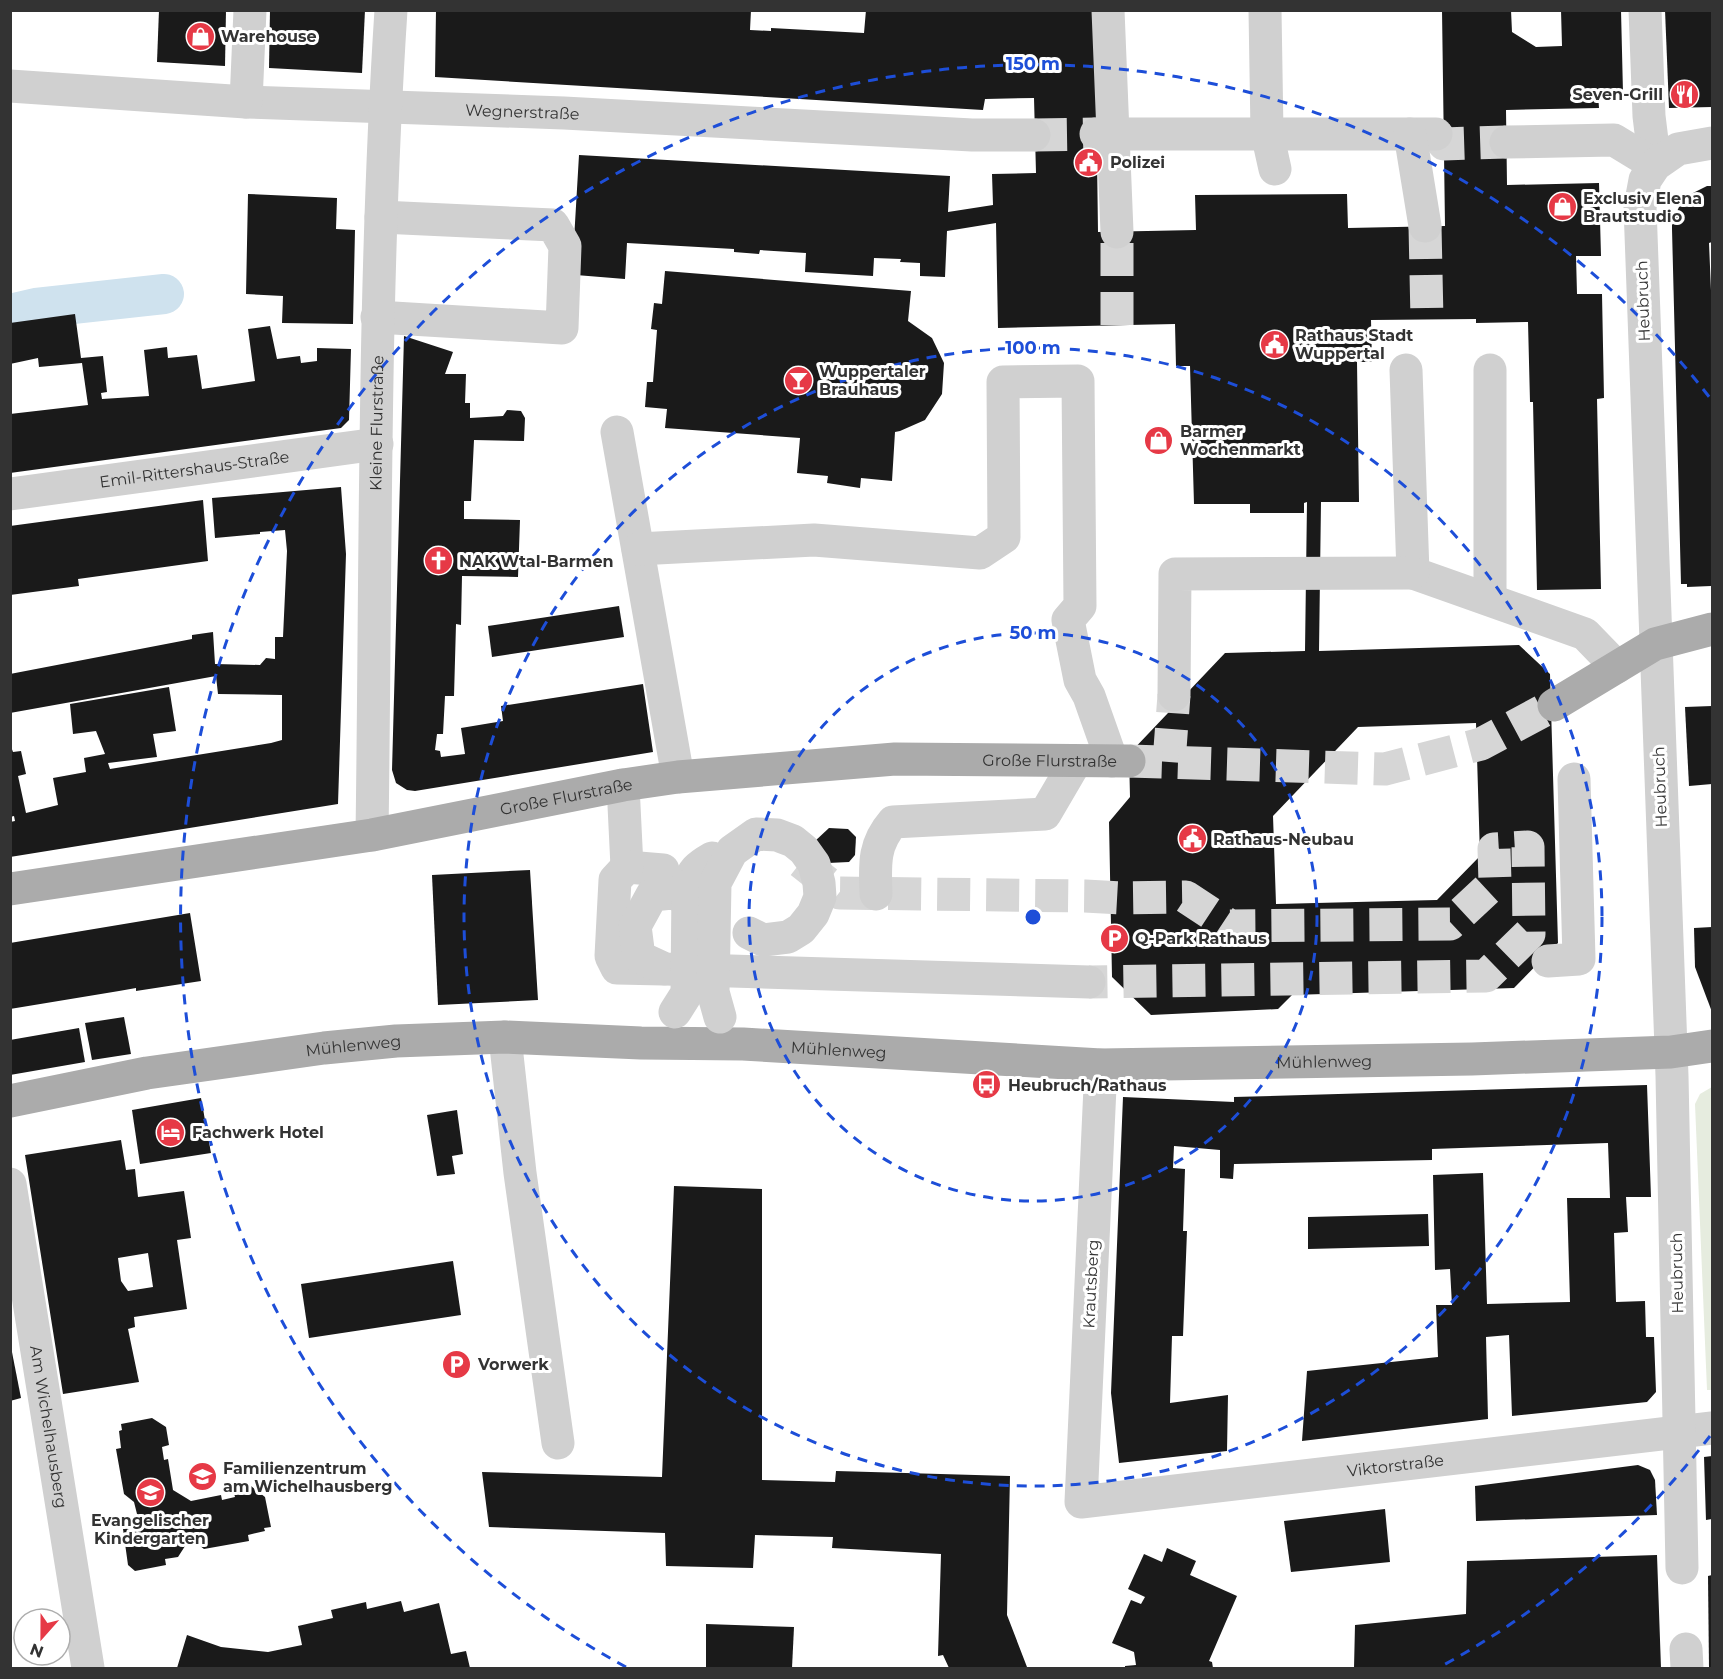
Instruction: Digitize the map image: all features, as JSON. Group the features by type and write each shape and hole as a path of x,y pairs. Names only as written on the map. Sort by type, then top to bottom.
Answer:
{"main road":[{"path":"1554,705 1655,644 1713,629"},
{"name":"Große Flurstraße","path":"10,890 372,835 623,785 678,777 895,759 1120,761"},
{"name":"Mühlenweg","path":"10,1101 147,1073 324,1048 396,1041 505,1037 641,1043 743,1044 1101,1065 1460,1059 1671,1052 1713,1046"}],"street":[{"path":"246,102 250,10"},
{"name":"Kleine Flurstraße","path":"372,835 377,317 391,10"},
{"path":"1108,10 1117,232"},
{"path":"1265,10 1267,133 1275,170"},
{"path":"1645,10 1649,116 1655,165"},
{"name":"Wegnerstraße","path":"10,86 246,102 564,113 972,135 1034,135"},
{"path":"1096,134 1423,134 1425,226"},
{"path":"1506,142 1614,140 1655,165"},
{"path":"1655,165 1678,149 1713,143"},
{"name":"Heubruch","path":"1655,165 1646,180 1640,207 1671,1052 1682,1568"},
{"path":"377,317 562,328 566,246 553,225 381,217"},
{"path":"1406,370 1413,573"},
{"path":"1490,370 1490,599"},
{"path":"638,549 814,540 980,553 1004,537 1003,382 1078,381 1080,606 1068,620 1080,680 1120,761"},
{"path":"617,432 678,777"},
{"name":"Emil-Rittershaus-Straße","path":"10,494 377,444"},
{"path":"1174,695 1175,574 1413,573 1585,634 1617,667"},
{"path":"876,894 874,860 882,834 893,822 1045,814 1076,761"},
{"path":"1548,961 1579,959 1574,779"},
{"path":"623,785 627,867 615,880 611,956 617,968 1089,982"},
{"path":"743,1044 720,1017 713,992 715,883 732,850 756,834 777,835 793,841 804,850 814,864 820,897 813,914 801,929 788,937 763,940 749,933"},
{"path":"641,1043 675,1012 687,993 687,887 692,873 699,865 712,858"},
{"path":"627,867 687,887"},
{"path":"665,969 639,957 635,926 652,895 672,893 687,887"},
{"path":"505,1037 520,1173 558,1443"},
{"name":"Krautsberg","path":"1081,1502 1101,1065"},
{"name":"Am Wichelhausberg","path":"10,1184 88,1668"},
{"name":"Viktorstraße","path":"1081,1502 1713,1428"}],"shaded area":[{"path":"1712,1087 1712,1390 1707,1390 1695,1104 1700,1094"}],"building":[{"path":"159,10 226,10 225,66 157,62"},
{"path":"270,10 365,10 362,73 269,68"},
{"path":"436,10 751,10 750,30 771,31 771,28 864,33 866,10 1095,10 1098,232 1196,230 1195,195 1347,194 1348,228 1445,226 1442,10 1511,10 1512,32 1536,47 1562,46 1561,10 1621,10 1623,93 1598,94 1599,108 1506,110 1507,185 1599,183 1601,256 1576,256 1577,294 1602,294 1604,398 1597,399 1601,589 1537,590 1533,402 1530,402 1528,322 1476,323 1476,319 1371,320 1372,362 1357,362 1359,502 1321,502 1319,651 1519,645 1550,674 1558,943 1514,988 1292,995 1278,1009 1151,1015 1112,977 1109,822 1130,797 1129,754 1225,653 1305,651 1307,502 1304,503 1304,513 1250,513 1250,504 1194,504 1190,366 1176,366 1175,324 998,328 996,223 947,231 945,277 920,276 920,263 900,262 901,259 874,258 873,276 805,272 806,253 760,250 759,254 734,252 734,249 627,243 625,279 576,275 574,240 579,155 950,176 948,212 993,205 992,174 1036,173 1034,98 985,99 983,110 435,77","holes":["1476,723 1480,856 1437,900 1276,904 1273,816 1358,727"]},
{"path":"1665,10 1712,10 1712,107 1669,108"},
{"path":"1712,186 1712,242 1709,243 1712,314 1712,582 1711,586 1687,587 1687,584 1681,584 1672,222 1679,207 1691,194"},
{"path":"248,194 337,198 336,229 355,230 353,324 282,323 283,296 246,294"},
{"name":"Wuppertaler Brauhaus","path":"665,271 911,291 908,321 932,338 944,363 942,394 925,420 895,432 892,481 861,478 860,488 827,483 828,476 797,473 800,438 665,428 667,409 645,407 647,382 653,382 657,330 651,329 654,303 662,304"},
{"path":"75,314 81,358 103,356 107,392 101,393 102,399 149,396 144,350 167,347 168,358 197,355 202,389 255,381 248,329 270,326 277,359 300,356 301,363 317,361 317,348 351,349 349,420 341,428 10,473 10,414 88,405 82,363 39,367 38,358 10,364 10,323"},
{"path":"404,336 453,352 445,374 466,374 465,403 470,403 470,418 503,416 507,410 521,411 525,418 524,441 474,440 471,501 464,501 464,519 520,520 518,577 462,576 461,625 456,624 454,696 445,696 443,734 437,734 435,750 440,751 441,757 465,754 461,728 503,721 501,706 643,684 653,752 415,791 407,790 396,783 392,770"},
{"path":"341,487 346,554 338,804 10,857 10,822 15,821 14,816 10,817 10,744 13,752 21,751 26,774 18,776 26,813 58,805 53,778 86,772 84,758 105,754 96,731 73,734 70,704 169,687 176,731 153,734 157,757 108,763 110,769 282,740 282,695 218,694 216,676 10,713 10,674 192,639 192,635 213,632 215,664 260,665 266,658 275,659 275,637 283,637 287,551 285,530 215,538 212,498"},
{"path":"203,500 208,561 78,579 79,586 10,595 10,526"},
{"path":"619,606 624,637 492,657 488,626"},
{"path":"1712,706 1712,784 1689,786 1685,707"},
{"path":"829,828 848,829 856,837 855,855 849,862 828,863 814,842"},
{"path":"530,870 538,1000 438,1005 432,875"},
{"path":"190,913 201,981 136,991 136,988 10,1009 10,943"},
{"path":"1712,927 1712,1012 1695,967 1694,928"},
{"path":"124,1017 131,1054 92,1060 85,1023"},
{"path":"79,1028 85,1062 10,1075 10,1040"},
{"path":"1647,1085 1651,1197 1626,1197 1628,1232 1614,1233 1616,1302 1645,1301 1646,1337 1654,1337 1656,1392 1647,1402 1512,1416 1509,1335 1486,1337 1488,1419 1302,1441 1307,1371 1438,1357 1436,1305 1452,1305 1450,1269 1435,1270 1433,1175 1483,1173 1487,1304 1570,1302 1567,1198 1610,1198 1608,1143 1432,1149 1432,1160 1234,1164 1233,1179 1220,1178 1220,1150 1174,1146 1173,1168 1185,1169 1183,1231 1187,1231 1183,1336 1172,1336 1170,1403 1228,1395 1227,1451 1119,1463 1111,1393 1123,1097 1234,1102 1234,1097"},
{"name":"Fachwerk Hotel","path":"201,1098 211,1153 140,1164 132,1110"},
{"path":"457,1110 463,1154 452,1156 455,1174 437,1176 427,1115"},
{"path":"121,1140 126,1170 135,1169 138,1197 184,1191 191,1238 177,1240 187,1309 134,1317 135,1327 128,1329 139,1382 63,1394 25,1155","holes":["148,1253 153,1287 128,1291 121,1281 118,1258"]},
{"path":"674,1186 762,1189 762,1480 835,1482 836,1471 1010,1476 1007,1615 1027,1667 949,1668 943,1655 938,1656 941,1554 832,1548 833,1537 755,1535 753,1568 666,1566 665,1533 489,1527 482,1472 662,1477"},
{"path":"1428,1214 1429,1246 1308,1249 1308,1217"},
{"path":"453,1261 461,1315 309,1338 301,1284"},
{"path":"10,1342 21,1398 10,1401"},
{"name":"Evangelischer Kindergarten","path":"152,1418 166,1427 169,1445 162,1447 164,1460 168,1459 173,1490 191,1501 221,1495 222,1500 235,1497 233,1489 251,1486 265,1497 271,1527 264,1528 265,1531 248,1535 249,1541 204,1549 195,1542 187,1543 178,1557 165,1559 166,1565 135,1571 128,1565 123,1529 140,1526 134,1502 124,1494 116,1449 121,1448 119,1431 122,1430 121,1424"},
{"path":"1712,1456 1712,1519 1706,1520 1704,1457"},
{"path":"1638,1465 1650,1470 1655,1480 1657,1515 1476,1521 1475,1486"},
{"path":"1385,1509 1390,1562 1291,1572 1284,1521"},
{"path":"1167,1548 1196,1561 1190,1575 1237,1596 1209,1661 1212,1662 1213,1668 1125,1668 1125,1666 1136,1665 1134,1652 1112,1643 1131,1600 1141,1604 1145,1597 1128,1589 1144,1554 1162,1562"},
{"path":"1657,1555 1661,1668 1354,1668 1355,1625 1466,1614 1467,1561"},
{"path":"1712,1575 1712,1668 1709,1668 1708,1576"},
{"path":"401,1601 404,1612 439,1603 451,1654 466,1651 470,1668 177,1668 187,1635 221,1647 268,1652 302,1645 298,1626 333,1618 331,1610 366,1602 367,1609"},
{"path":"706,1624 794,1627 792,1668 706,1668"}],"waterway":[{"path":"10,314 36,308 164,294"}],"tunnel":[{"path":"1034,135 1096,134"},
{"path":"1436,134 1444,144 1506,142"},
{"path":"1425,226 1427,320"},
{"path":"1117,232 1117,325"},
{"path":"1169,762 1174,695"},
{"path":"1129,761 1385,769 1481,744 1554,705"},
{"path":"801,862 840,893 1186,897 1230,926 1450,924 1495,882 1494,849 1528,847 1529,934 1486,976 1089,982"}],"place":[{"name":"Warehouse","path":"200,36"},
{"name":"Seven-Grill","path":"1684,94"},
{"name":"Polizei","path":"1089,162"},
{"name":"Exclusiv Elena Brautstudio","path":"1562,207"},
{"name":"Rathaus Stadt Wuppertal","path":"1274,344"},
{"name":"Wuppertaler Brauhaus","path":"798,380"},
{"name":"Barmer Wochenmarkt","path":"1159,440"},
{"name":"NAK Wtal-Barmen","path":"438,561"},
{"name":"Rathaus-Neubau","path":"1192,839"},
{"name":"Q-Park Rathaus","path":"1114,938"},
{"name":"Heubruch/Rathaus","path":"987,1085"},
{"name":"Fachwerk Hotel","path":"171,1132"},
{"name":"Vorwerk","path":"457,1364"},
{"name":"Familienzentrum am Wichelhausberg","path":"202,1477"},
{"name":"Evangelischer Kindergarten","path":"150,1492"}]}
